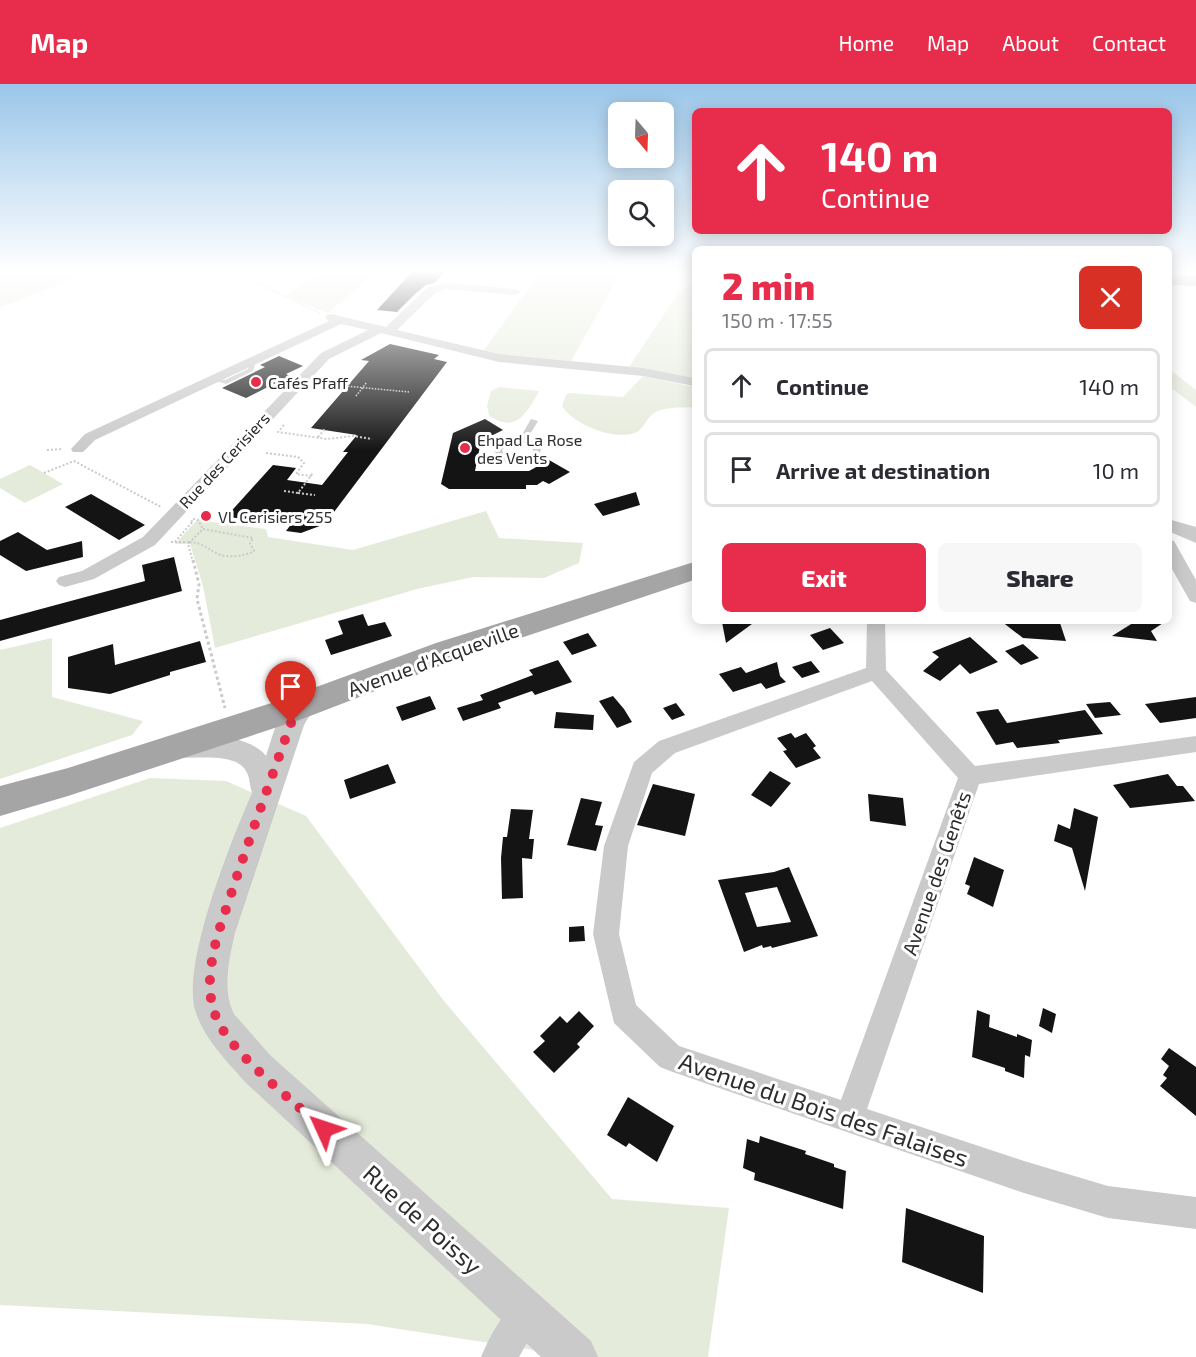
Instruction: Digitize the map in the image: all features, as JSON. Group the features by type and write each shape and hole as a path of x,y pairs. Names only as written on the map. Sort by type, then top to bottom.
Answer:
{"main road":[{"name":"Avenue d'Acqueville","path":"0,801 171,748 238,714 302,706 447,651 692,572"},
{"path":"0,790 378,668 447,651"}],"street":[{"path":"78,449 90,437 311,331"},
{"name":"Rue des Cerisiers","path":"65,581 88,575 149,541 325,356 382,331"},
{"path":"385,331 499,358 633,371 692,382"},
{"path":"1180,541 1196,597"},
{"path":"876,624 876,672 970,776"},
{"name":"Avenue du Bois des Falaises","path":"876,672 667,747 642,768 616,846 606,934 624,1013 670,1057 1024,1177 1107,1202 1196,1213"},
{"name":"Rue de Poissy","path":"302,706 291,723 218,933 212,961 210,989 213,1010 221,1027 258,1069 575,1357"},
{"path":"238,714 245,730 243,752"},
{"path":"238,714 262,724 273,735 281,753"},
{"name":"Avenue des Genêts","path":"849,1118 970,776 1196,744"},
{"path":"171,748 220,748 243,752 256,762 261,770 266,792"},
{"path":"499,1357 527,1313"}],"lane":[{"path":"523,440 533,444 537,450 534,456 517,462 505,460 500,456 498,450 503,445 523,440 534,421"}],"path":[{"path":"356,396 367,382"},
{"path":"324,384 407,392"},
{"path":"405,398 409,388"},
{"path":"284,425 278,432 318,438 354,436 369,438"},
{"path":"318,438 325,429"},
{"path":"369,438 373,433"},
{"path":"369,438 372,439 369,442"},
{"path":"266,453 298,457 304,463 296,474 313,475 298,493"},
{"path":"44,473 74,461 162,508"},
{"path":"284,491 315,495"},
{"path":"190,519 198,520 203,529"},
{"path":"179,537 175,542 191,541 209,546 217,554 244,556 254,551 250,543 252,538 240,537 219,529 203,529 191,541 188,544 199,584 197,599 213,654 238,714"}],"green space":[{"path":"497,331 588,331 571,361 482,353"},
{"path":"653,331 692,331 692,382 629,367"},
{"path":"1172,371 1196,390 1196,407 1172,388"},
{"path":"643,376 692,387 692,407 657,411 637,432 628,435 596,430 576,419 562,406 569,393 623,397"},
{"path":"499,387 539,391 520,418 506,423 489,415 487,406 491,391"},
{"path":"30,465 63,484 25,503 0,488 0,479"},
{"path":"486,511 499,538 583,543 579,563 544,578 473,577 417,589 215,648 203,586 190,544 175,544 197,520 266,529 268,537 353,550"},
{"path":"52,638 52,697 143,721 132,735 0,779 0,650"},
{"path":"150,778 226,781 306,816 444,1001 612,1199 729,1208 708,1357 579,1357 367,1324 0,1305 0,828"}],"building":[{"path":"390,344 439,355 434,359 447,362 325,524 301,533 286,531 292,523 226,517 273,465 296,468 287,480 322,485 348,452 343,452 357,435 311,428 369,361 361,360"},
{"name":"Cafés Pfaff","path":"279,356 303,366 286,374 290,376 246,398 222,388 265,367 260,365"},
{"name":"Ehpad La Rose des Vents","path":"485,419 503,430 481,441 475,471 529,471 549,460 570,472 549,484 543,481 537,485 526,485 526,489 449,489 441,484 453,433"},
{"path":"636,492 640,505 603,516 594,504"},
{"path":"91,494 145,525 119,540 65,507"},
{"path":"18,532 47,550 82,541 83,557 26,571 0,555 0,541"},
{"path":"174,557 182,591 0,641 0,620 145,581 142,565"},
{"path":"363,614 368,626 385,622 392,636 331,655 325,640 343,634 338,621"},
{"path":"722,624 752,624 726,643"},
{"path":"1005,624 1060,624 1066,641 1023,638"},
{"path":"1131,624 1162,624 1151,631 1157,641 1112,636"},
{"path":"830,628 844,643 823,650 810,635"},
{"path":"588,633 597,646 572,655 563,642"},
{"path":"970,637 998,662 970,674 960,664 940,681 923,671 939,657 932,652"},
{"path":"200,641 206,662 170,672 170,675 110,694 68,688 68,657 113,644 115,665"},
{"path":"1023,644 1039,658 1021,665 1005,651"},
{"path":"558,660 572,682 535,695 532,691 498,703 501,708 463,721 457,708 483,700 480,695 533,675 529,670"},
{"path":"811,661 820,672 802,678 792,667"},
{"path":"777,662 780,676 786,682 766,689 761,683 733,692 719,674 741,667 746,673"},
{"path":"430,696 436,709 402,721 396,707"},
{"path":"613,696 632,722 617,728 599,701"},
{"path":"1196,697 1196,718 1160,723 1145,704"},
{"path":"1110,702 1121,715 1095,718 1086,704"},
{"path":"676,703 685,715 672,720 663,708"},
{"path":"998,709 1007,723 1085,710 1103,734 1058,740 1060,743 1017,748 1013,742 996,745 976,712"},
{"path":"556,712 594,715 593,730 554,728"},
{"path":"791,733 795,738 806,733 816,746 813,748 821,758 796,768 783,751 787,750 777,738"},
{"path":"388,764 396,783 350,799 344,780"},
{"path":"770,771 791,783 771,807 751,795"},
{"path":"1168,774 1177,786 1183,786 1195,801 1130,808 1113,785"},
{"path":"653,784 695,794 685,836 637,825"},
{"path":"868,794 903,798 906,826 870,821"},
{"path":"581,798 602,802 595,825 603,826 596,851 567,845"},
{"path":"1074,808 1098,817 1085,891 1072,848 1054,841 1058,824 1070,829"},
{"path":"511,809 533,810 529,839 534,839 532,859 522,858 523,898 502,899 503,837 507,837"},
{"path":"974,857 1004,870 993,907 967,894 970,886 965,884"},
{"path":"789,867 818,936 772,948 771,946 763,948 762,945 744,952 718,880 774,872","holes":["777,887 791,922 757,927 745,893"]},
{"path":"584,926 585,941 569,942 569,927"},
{"path":"1043,1008 1056,1014 1052,1033 1039,1026"},
{"path":"977,1010 990,1015 989,1027 1032,1040 1030,1057 1025,1055 1024,1078 1005,1071 1005,1068 972,1057"},
{"path":"579,1011 594,1026 577,1044 580,1047 554,1073 533,1052 545,1041 540,1036 560,1016 567,1023"},
{"path":"1169,1048 1196,1067 1196,1116 1160,1086 1167,1078 1163,1075 1169,1066 1161,1059"},
{"path":"628,1097 674,1126 657,1162 629,1143 626,1147 607,1135"},
{"path":"760,1136 806,1151 805,1154 834,1164 834,1167 846,1171 843,1209 754,1180 755,1173 743,1168 747,1139 759,1143"},
{"path":"906,1208 984,1236 983,1293 902,1262"}],"place":[{"name":"Cafés Pfaff","path":"256,382"},
{"name":"Ehpad La Rose des Vents","path":"465,448"},
{"name":"VL Cerisiers 255","path":"206,516"}],"route":[{"path":"291,723 276,769 256,816 218,933 212,961 210,989 213,1010 221,1027 234,1044 324,1129"}]}
